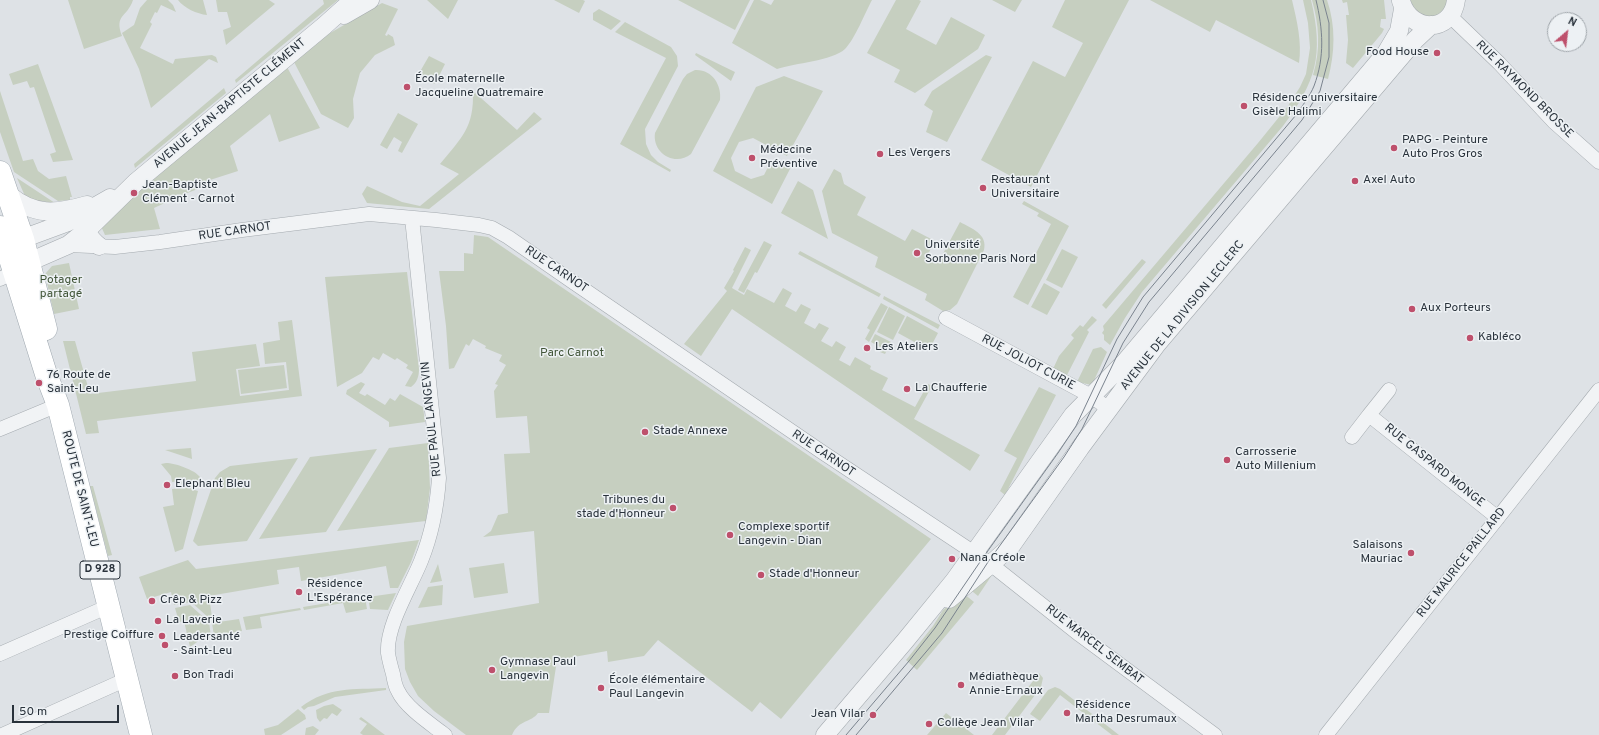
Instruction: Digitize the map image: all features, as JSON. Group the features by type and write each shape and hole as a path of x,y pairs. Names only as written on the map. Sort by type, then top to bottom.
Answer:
{"main road":[{"name":"ROUTE DE SAINT-LEU","path":"0,172 9,195 10,237 14,271 46,374 58,405 142,735"}],"street":[{"name":"AVENUE JEAN-BAPTISTE CLÉMENT","path":"14,271 68,245 87,230 136,182 324,26 353,0"},
{"name":"AVENUE JEAN-BAPTISTE CLÉMENT","path":"324,26 370,0"},
{"name":"AVENUE DE LA DIVISION LECLERC","path":"1402,4 1408,16 1414,22 1422,25 1440,23 1453,8"},
{"name":"AVENUE DE LA DIVISION LECLERC","path":"824,735 905,641 954,581 1073,415 1125,362 1386,53 1399,31 1402,4"},
{"name":"RUE RAYMOND BROSSE","path":"1453,8 1499,63 1554,122 1599,162"},
{"name":"AVENUE DE LA DIVISION LECLERC","path":"905,641 939,608 1010,546 1157,344 1415,40 1431,25"},
{"name":"AVENUE JEAN-BAPTISTE CLÉMENT","path":"10,237 68,222 136,182"},
{"name":"AVENUE JEAN-BAPTISTE CLÉMENT","path":"9,195 19,204 29,209 42,211 56,211 75,208 110,198"},
{"path":"99,246 90,237 87,230 93,214 110,198"},
{"name":"RUE CARNOT","path":"68,245 115,247 352,215 373,214 478,225 498,231 778,423 973,553"},
{"name":"RUE PAUL LANGEVIN","path":"412,218 439,478 434,520 430,534 421,562 396,617 389,641 388,653 395,682 401,696 411,707 445,735"},
{"name":"RUE JOLIOT CURIE","path":"946,318 1092,397 1109,409"},
{"path":"1352,437 1389,390"},
{"name":"RUE MAURICE PAILLARD","path":"1326,735 1599,390"},
{"path":"0,429 58,405"},
{"name":"RUE GASPARD MONGE","path":"1369,415 1498,518"},
{"name":"RUE MARCEL SEMBAT","path":"973,553 991,564 1086,640 1215,735"},
{"path":"0,654 109,606"},
{"path":"2,735 127,680"}],"green space":[{"path":"68,0 133,0 128,10 120,20 122,36 84,49"},
{"path":"147,0 168,0 173,5 176,12 161,5 157,13 155,12 150,22 152,24 140,48 173,64 175,59 212,55 216,57 218,63 209,59 151,108 139,69 122,33 134,25 140,8"},
{"path":"178,0 203,0 207,15 191,10"},
{"path":"216,0 269,0 275,4 226,45 223,30 231,27 227,12 218,12"},
{"path":"323,0 338,0 236,83 235,80 324,4"},
{"path":"427,0 458,0 448,19"},
{"path":"554,0 583,0 585,1 579,13"},
{"path":"678,0 750,0 735,30"},
{"path":"754,0 760,0 771,5 774,0 872,0 856,33 845,49 823,59 777,69 732,43"},
{"path":"896,0 921,1 906,29 936,45 951,17 985,35 978,49 915,93 894,82 900,70 867,53"},
{"path":"992,0 1022,0 1015,12"},
{"path":"1065,0 1129,0 1031,187 981,160 1033,61 1065,77 1083,43 1052,27"},
{"path":"1150,0 1292,0 1299,39 1299,63 1216,20 1210,32"},
{"path":"1303,0 1311,0 1315,19 1317,52 1310,81 1303,95 1283,126 1142,292 1110,345 1104,340 1104,335 1102,333 1104,330 1103,326 1258,143 1288,106 1300,87 1306,74 1310,48 1308,23"},
{"path":"1312,0 1327,0 1330,10 1334,40 1328,79 1313,75 1317,56 1318,28"},
{"path":"1342,0 1384,0 1386,19 1381,19 1380,27 1384,29 1353,68 1346,63 1348,40 1346,15 1349,15 1347,2 1343,3"},
{"path":"1410,0 1447,0 1445,8 1440,14 1430,17 1425,16 1416,10"},
{"path":"382,3 398,9 385,35 387,36 388,34 393,37 395,45 375,55 360,73 353,99 354,118 348,128 321,114 294,62 325,36"},
{"path":"599,9 621,21 611,30 593,20 593,13"},
{"path":"625,22 671,47 677,56 678,66 645,129 646,144 651,155 658,162 671,170 670,172 620,144 666,58 615,32"},
{"path":"696,53 735,72 731,81 695,55"},
{"path":"986,55 992,57 947,142 926,132 933,111 924,105 932,91"},
{"path":"429,56 445,64 435,84 418,75"},
{"path":"38,64 73,160 53,162 50,154 56,152 34,87 30,88 27,81 13,85 9,74"},
{"path":"287,67 320,128 279,142 270,114 230,146 238,171 210,180 211,184 154,208 160,229 105,235 100,224"},
{"path":"695,70 706,72 715,79 719,89 720,100 691,154 685,158 672,158 666,156 657,147 655,133 683,79 687,74"},
{"path":"784,76 823,91 787,156 753,138 739,142 731,158 735,171 751,179 764,175 769,165 772,166 776,159 791,167 772,204 713,171 756,87"},
{"path":"224,88 226,93 135,168 134,164"},
{"path":"0,91 23,161 33,159 38,171 49,179 66,176 72,197 70,197 70,200 58,201 14,172 0,132"},
{"path":"473,91 517,130 534,112 542,119 429,209 367,203 362,194 367,186 402,202 420,206 459,174 440,164 460,139 469,123 473,104"},
{"path":"398,113 418,124 402,153 398,151 402,142 394,137 387,149 380,145"},
{"path":"834,169 841,173 844,184 866,197 857,215 905,241 912,229 935,241 927,256 938,263 960,222 978,232 985,244 984,250 957,304 950,310 943,311 925,300 927,294 875,267 878,257 832,233 822,191"},
{"path":"17,178 55,203 33,200 25,196"},
{"path":"798,181 813,190 828,239 781,213"},
{"path":"1024,201 1069,226 1028,305 1013,297 1031,263 1025,260 1028,255 1034,257 1051,224 1037,216 1039,213 1022,204"},
{"name":"Complexe sportif Langevin - Dian","path":"474,235 488,237 931,539 781,719 760,702 752,712 658,640 644,656 608,662 607,651 557,660 549,713 538,713 518,726 512,735 466,735 434,711 418,696 405,669 404,642 407,626 539,603 534,531 483,537 491,531 498,515 508,513 504,454 530,453 527,416 496,418 494,391 498,385 495,384 506,365 499,361 502,355 485,348 486,346 473,339 469,346 466,344 454,368 449,369 446,326 439,271 464,271 464,253 473,254"},
{"path":"764,241 772,245 744,293 738,290"},
{"path":"745,247 751,250 732,288 744,295 747,289 774,303 783,288 792,293 785,306 796,312 801,304 811,309 804,323 815,329 819,323 829,328 821,341 832,347 836,341 846,347 839,360 850,366 855,357 871,366 870,369 888,378 882,390 915,407 928,384 932,386 914,419 980,455 970,471 732,309 701,356 684,344 727,291 724,288"},
{"path":"1062,249 1078,257 1062,288 1046,280"},
{"path":"800,251 881,294 879,297 798,254"},
{"path":"1142,259 1146,262 1106,309 1102,305"},
{"name":"Potager partagé","path":"69,263 79,309 54,314 45,274 52,266"},
{"path":"407,272 419,369 416,381 411,387 405,386 413,372 406,368 408,365 397,358 395,360 383,353 379,360 373,357 362,373 337,387 325,277"},
{"path":"1044,283 1060,292 1047,315 1031,307"},
{"path":"884,296 940,325 938,329 883,299"},
{"path":"881,303 888,307 869,342 865,339 870,330 867,328"},
{"path":"889,307 905,316 893,340 877,332"},
{"path":"907,316 938,333 929,350 898,333"},
{"path":"1092,316 1097,320 1087,330 1089,332 1066,377 1053,369 1059,356 1074,338 1071,335 1080,325 1083,327"},
{"path":"292,320 302,396 97,421 99,433 86,434 63,341 75,341 90,394 196,381 192,352 256,344 260,366 236,369 240,396 289,390 286,362 265,364 263,343 280,340 278,322"},
{"path":"875,334 891,342 885,354 880,352 882,348 871,342"},
{"path":"1101,347 1107,352 1092,385 1077,382 1093,349"},
{"path":"284,365 287,388 241,394 238,370"},
{"path":"361,382 365,384 359,393 365,396 367,394 385,405 390,398 395,401 400,394 423,407 425,422 389,427 389,422 346,394 347,390"},
{"path":"1039,387 1056,395 1005,495 1000,491 1017,458 1004,451"},
{"path":"428,443 430,488 426,521 337,531 389,448"},
{"path":"191,448 192,459 165,450"},
{"path":"377,449 326,532 259,539 310,457"},
{"path":"298,458 247,541 198,546 193,541 215,478 220,472 230,466"},
{"path":"166,463 184,467 200,477 200,483 192,482 191,489 198,491 183,549 175,552 163,507 174,505 172,489 182,488 181,481 172,482 171,476 161,464"},
{"path":"90,486 93,486 112,555 108,556"},
{"path":"419,540 411,562 398,588 390,588 386,566 301,581 299,567 277,570 279,584 209,596 212,617 209,618 191,602 174,605 171,592 147,599 139,577 188,560 196,569"},
{"path":"504,563 508,593 474,598 469,568"},
{"path":"438,564 442,581 430,583"},
{"path":"988,575 992,575 978,596 968,588"},
{"path":"443,585 442,605 418,608 428,587"},
{"path":"396,593 388,610 370,609 368,597"},
{"path":"963,593 974,602 917,670 906,660 933,626 943,610"},
{"path":"365,597 367,609 346,613 343,603 304,610 303,607"},
{"path":"190,605 209,622 211,637 200,640 190,647 184,621 179,622 175,608"},
{"path":"300,608 301,610 260,617 262,628 246,630 243,617"},
{"path":"239,619 242,631 214,636 212,623"},
{"path":"1039,673 1043,678 1041,687 1005,735 992,735"},
{"path":"1055,687 1060,689 1119,735 1112,735 1060,695 1040,721 1030,714 1048,690"},
{"path":"386,688 386,690 335,697 308,707 304,710 301,707 321,695 331,692 352,689"},
{"path":"333,704 342,710 337,716 332,713 327,719 324,718 320,722 317,718 316,710"},
{"path":"298,709 305,715 306,719 281,735 265,735 264,729 278,725"},
{"path":"946,713 974,735 927,735"},
{"path":"361,717 385,735 363,735 360,733 367,724 359,719"},
{"path":"313,726 319,730 315,735 305,735 306,728"}],"tram line":[{"path":"846,735 935,628 982,559 1058,453 1076,426 1117,339 1143,297 1296,115 1308,97 1318,75 1322,43 1316,0"},
{"path":"856,735 942,633 988,562 1064,457 1082,429 1123,343 1149,302 1302,120 1320,91 1329,57 1329,23 1323,0"}],"place":[{"name":"Food House","path":"1437,53"},
{"name":"École maternelle Jacqueline Quatremaire","path":"407,87"},
{"name":"Résidence universitaire Gisèle Halimi","path":"1244,106"},
{"name":"PAPG - Peinture Auto Pros Gros","path":"1394,148"},
{"name":"Les Vergers","path":"880,154"},
{"name":"Médecine Préventive","path":"752,158"},
{"name":"Axel Auto","path":"1355,181"},
{"name":"Restaurant Universitaire","path":"983,188"},
{"name":"Jean-Baptiste Clément - Carnot","path":"134,193"},
{"name":"Université Sorbonne Paris Nord","path":"917,253"},
{"name":"Aux Porteurs","path":"1412,309"},
{"name":"Kabléco","path":"1470,338"},
{"name":"Les Ateliers","path":"867,348"},
{"name":"76 Route de Saint-Leu","path":"39,383"},
{"name":"La Chaufferie","path":"907,389"},
{"name":"Stade Annexe","path":"645,432"},
{"name":"Carrosserie Auto Millenium","path":"1227,460"},
{"name":"Elephant Bleu","path":"167,485"},
{"name":"Tribunes du stade d'Honneur","path":"673,508"},
{"name":"Complexe sportif Langevin - Dian","path":"730,535"},
{"name":"Salaisons Mauriac","path":"1411,553"},
{"name":"Nana Créole","path":"952,559"},
{"name":"Stade d'Honneur","path":"761,575"},
{"name":"Résidence L'Espérance","path":"299,592"},
{"name":"Crêp & Pizz","path":"152,601"},
{"name":"La Laverie","path":"158,621"},
{"name":"Prestige Coiffure","path":"162,636"},
{"name":"Leadersanté - Saint-Leu","path":"165,645"},
{"name":"Gymnase Paul Langevin","path":"492,670"},
{"name":"Bon Tradi","path":"175,676"},
{"name":"Médiathèque Annie-Ernaux","path":"961,685"},
{"name":"École élémentaire Paul Langevin","path":"601,688"},
{"name":"Résidence Martha Desrumaux","path":"1067,713"},
{"name":"Jean Vilar","path":"873,715"},
{"name":"Collège Jean Vilar","path":"929,724"}],"park label":[{"name":"Parc Carnot","path":"572,354"}]}
